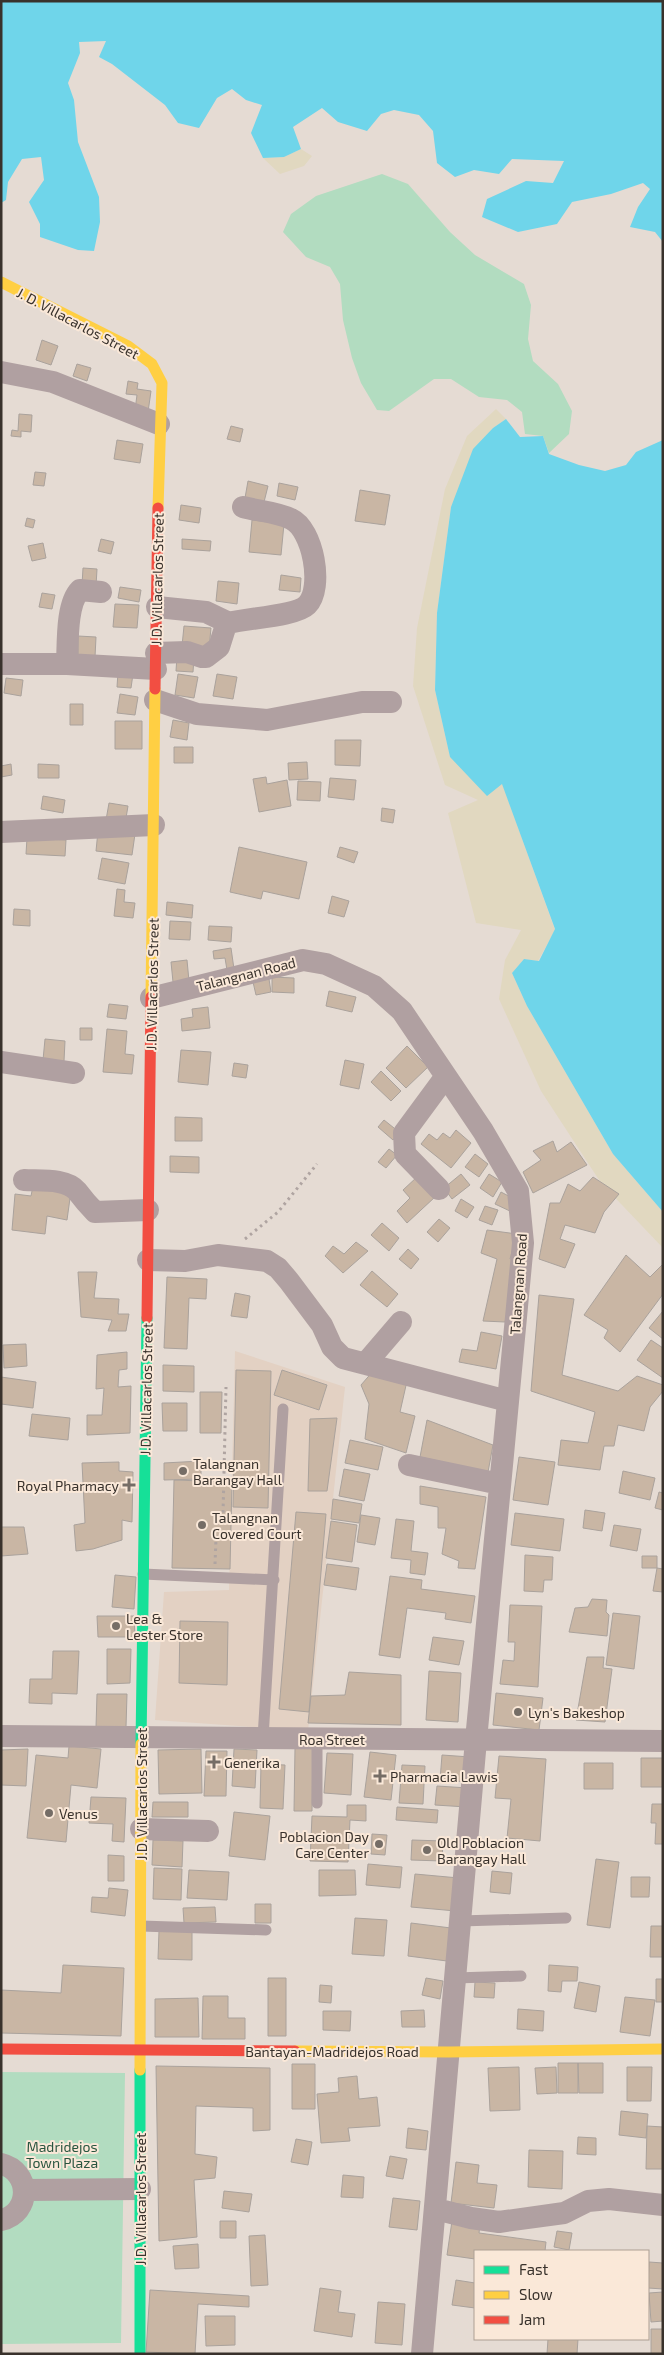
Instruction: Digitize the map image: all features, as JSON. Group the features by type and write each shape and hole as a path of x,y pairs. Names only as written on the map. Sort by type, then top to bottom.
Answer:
{"street":[{"name":"J. D. Villacarlos Street","path":"1,282 128,346 152,364 162,383 159,424"},
{"path":"1,372 53,382 159,424"},
{"name":"J.D. Villacarlos Street","path":"140,2354 141,1737 159,424"},
{"path":"1,664 156,661 187,652 206,657 219,647 225,628 229,624 297,611 307,605 313,594 316,564 302,528 292,519 243,507"},
{"path":"66,664 71,609 75,594 80,590 101,592"},
{"path":"157,607 206,612 229,624"},
{"path":"155,700 197,714 267,720 362,702 391,702"},
{"path":"1,832 154,825"},
{"name":"Talangnan Road","path":"151,998 303,960 326,964 374,986 402,1010 483,1132 518,1191 523,1243 476,1740 422,2354"},
{"path":"1,1062 74,1073"},
{"path":"439,1189 405,1154 403,1141 404,1132 446,1076"},
{"path":"24,1180 65,1183 77,1190 83,1201 95,1212 148,1210"},
{"path":"148,1260 185,1260 218,1255 267,1261 278,1268 322,1325 332,1347 343,1358 508,1401"},
{"path":"365,1364 401,1322"},
{"path":"408,1465 500,1484"},
{"name":"Roa Street","path":"1,1736 663,1741"},
{"path":"141,1829 208,1831"},
{"name":"Bantayan-Madridejos Road","path":"1,2049 449,2052 663,2049"},
{"path":"1,2164 12,2167 18,2174 25,2190 20,2208 14,2214 1,2220"},
{"path":"25,2190 140,2189"},
{"path":"436,2209 471,2218 500,2222 564,2212 588,2202 609,2199 663,2205"}],"lane":[{"path":"264,1738 283,1409"},
{"path":"144,1574 274,1580"},
{"path":"317,1738 317,1803"},
{"path":"460,1921 566,1918"},
{"path":"141,1926 266,1930"},
{"path":"455,1978 521,1976"}],"path":[{"path":"225,1256 278,1212 317,1164"},
{"path":"215,1577 217,1514 223,1515 226,1387"}],"shaded area":[{"path":"235,1351 345,1387 308,1731 155,1720 164,1592 229,1590"}],"green space":[{"path":"382,174 408,184 450,232 475,255 524,284 531,305 528,339 533,361 558,384 572,411 569,434 549,453 543,436 525,434 522,412 507,400 479,397 451,379 434,379 389,411 377,410 361,383 352,358 343,320 340,284 330,267 306,257 283,232 291,214 316,196"},
{"name":"Madridejos Town Plaza","path":"1,2072 125,2073 121,2343 1,2344"}],"sand":[{"path":"301,149 312,156 304,166 280,174 263,158 284,157"},
{"path":"496,409 506,419 493,428 451,507 437,613 435,690 450,757 502,783 555,930 538,961 524,959 512,973 527,1006 613,1154 663,1212 663,1248 601,1183 541,1091 499,999 505,960 521,930 476,923 448,813 478,800 445,785 413,686 417,628 445,489 467,436"}],"water":[{"path":"1,1 663,1 663,242 655,232 630,227 638,207 650,189 643,183 611,194 572,202 557,224 518,232 482,217 487,199 526,181 553,183 564,161 512,159 499,174 474,170 455,177 437,163 433,131 419,115 394,110 381,114 367,131 338,122 322,108 293,127 301,149 284,157 263,158 251,133 262,105 246,100 232,89 217,98 199,128 178,123 165,105 112,64 99,57 106,41 79,42 80,53 68,83 74,100 78,142 99,197 100,222 94,251 78,250 40,237 40,224 29,202 44,180 41,157 22,159 8,182 6,200 1,203"},
{"path":"506,419 520,437 543,436 549,454 579,465 605,471 626,465 636,452 663,440 663,1212 613,1154 527,1006 512,973 524,959 539,961 555,929 502,784 487,796 450,757 435,690 437,613 451,507 473,449 493,428"}],"building":[{"path":"42,340 58,346 51,365 36,360"},
{"path":"77,364 91,368 87,381 73,376"},
{"path":"128,381 138,383 137,389 151,391 148,412 135,410 137,395 126,394"},
{"path":"19,414 32,415 31,432 21,431 21,437 11,436 12,430 18,431"},
{"path":"231,426 243,429 240,442 227,439"},
{"path":"117,440 143,444 140,463 114,459"},
{"path":"35,472 46,473 44,486 33,485"},
{"path":"248,481 268,486 264,502 245,498"},
{"path":"279,483 298,487 295,500 277,496"},
{"path":"360,490 390,495 385,525 355,521"},
{"path":"181,505 201,508 199,523 179,520"},
{"path":"27,518 35,520 33,528 25,526"},
{"path":"252,520 284,524 281,555 249,552"},
{"path":"101,539 114,542 111,554 98,551"},
{"path":"182,539 211,541 210,551 182,549"},
{"path":"43,543 46,558 32,561 28,546"},
{"path":"83,568 97,569 96,586 82,585"},
{"path":"281,575 301,578 300,592 279,590"},
{"path":"218,581 239,583 237,604 216,601"},
{"path":"120,587 141,590 139,602 118,598"},
{"path":"42,593 55,595 52,609 39,607"},
{"path":"115,604 139,605 137,628 113,627"},
{"path":"184,626 211,628 209,649 182,646"},
{"path":"78,636 96,637 95,657 78,657"},
{"path":"177,656 194,658 193,672 176,671"},
{"path":"118,672 133,674 131,688 117,687"},
{"path":"178,674 198,677 194,698 175,695"},
{"path":"217,674 237,677 233,699 213,696"},
{"path":"6,678 23,680 21,696 4,693"},
{"path":"120,694 138,697 135,715 117,713"},
{"path":"70,704 83,704 83,725 70,725"},
{"path":"173,720 189,723 187,740 170,737"},
{"path":"115,721 142,721 142,749 115,749"},
{"path":"335,740 361,740 360,766 335,765"},
{"path":"174,747 193,747 193,763 174,763"},
{"path":"307,762 308,779 289,780 288,763"},
{"path":"11,764 12,775 1,777 1,766"},
{"path":"38,764 59,765 59,778 38,778"},
{"path":"266,777 267,784 287,780 291,806 259,812 253,779"},
{"path":"330,778 356,780 354,800 328,797"},
{"path":"298,781 321,782 320,801 297,800"},
{"path":"43,796 65,800 63,813 41,809"},
{"path":"109,803 128,806 125,824 106,820"},
{"path":"382,808 395,810 393,823 381,821"},
{"path":"98,831 135,834 132,855 96,851"},
{"path":"27,838 66,840 65,856 26,854"},
{"path":"239,847 307,862 299,899 263,891 261,899 230,892"},
{"path":"340,847 358,852 354,863 337,857"},
{"path":"102,858 129,863 125,884 98,879"},
{"path":"117,889 125,890 124,902 135,903 133,918 114,916"},
{"path":"332,896 349,901 344,917 328,913"},
{"path":"167,902 193,905 192,918 166,915"},
{"path":"14,909 30,910 30,926 13,925"},
{"path":"170,921 191,922 190,940 169,939"},
{"path":"209,926 232,927 231,942 208,940"},
{"path":"231,948 234,969 227,970 225,958 214,959 213,951"},
{"path":"187,960 189,981 173,982 171,962"},
{"path":"272,977 294,978 294,993 272,992"},
{"path":"269,979 271,992 256,995 253,982"},
{"path":"329,991 356,997 352,1012 326,1006"},
{"path":"109,1004 128,1006 126,1019 107,1017"},
{"path":"208,1007 210,1028 182,1031 181,1019 193,1017 192,1009"},
{"path":"80,1028 92,1028 92,1040 80,1040"},
{"path":"107,1029 127,1031 125,1054 134,1055 132,1074 103,1072"},
{"path":"45,1039 65,1041 64,1061 43,1060"},
{"path":"407,1046 428,1067 406,1088 386,1068"},
{"path":"181,1050 211,1052 208,1085 178,1082"},
{"path":"345,1060 364,1064 359,1089 340,1085"},
{"path":"234,1063 248,1065 246,1078 232,1076"},
{"path":"381,1071 401,1091 391,1101 371,1082"},
{"path":"175,1117 202,1118 202,1141 175,1141"},
{"path":"384,1120 399,1132 393,1140 378,1127"},
{"path":"456,1130 471,1143 451,1168 421,1144 429,1134 437,1140 443,1133 450,1138"},
{"path":"553,1141 557,1152 571,1142 587,1165 533,1193 523,1172 541,1160 533,1151"},
{"path":"389,1149 397,1155 386,1168 378,1162"},
{"path":"475,1154 488,1164 479,1177 465,1167"},
{"path":"170,1156 199,1157 199,1173 170,1172"},
{"path":"461,1174 470,1185 452,1199 444,1188"},
{"path":"489,1174 502,1182 493,1197 480,1188"},
{"path":"417,1177 435,1197 407,1223 397,1211 410,1198 403,1190"},
{"path":"593,1177 619,1194 604,1212 595,1233 565,1225 560,1239 575,1244 565,1268 539,1259 550,1203 560,1203 568,1184 580,1191"},
{"path":"33,1186 71,1191 67,1220 47,1216 45,1234 12,1230 15,1194 31,1196"},
{"path":"501,1192 518,1201 512,1212 495,1204"},
{"path":"461,1199 474,1207 467,1218 455,1211"},
{"path":"485,1206 498,1210 492,1225 479,1220"},
{"path":"439,1219 450,1228 438,1242 427,1232"},
{"path":"382,1223 399,1238 389,1251 371,1235"},
{"path":"487,1230 517,1234 510,1259 518,1259 505,1322 483,1321 497,1259 481,1253"},
{"path":"356,1242 368,1251 343,1273 325,1256 333,1246 344,1254"},
{"path":"408,1249 419,1259 411,1269 399,1259"},
{"path":"626,1255 650,1277 663,1264 663,1294 620,1352 604,1338 608,1330 584,1315"},
{"path":"372,1271 398,1294 387,1307 360,1285"},
{"path":"78,1272 97,1272 94,1298 119,1299 118,1314 129,1314 126,1331 108,1331 112,1320 81,1317"},
{"path":"167,1277 207,1279 206,1299 189,1298 187,1349 164,1348"},
{"path":"235,1293 250,1296 247,1318 231,1316"},
{"path":"539,1295 574,1299 562,1375 618,1391 637,1376 663,1385 663,1391 650,1407 644,1431 618,1425 614,1446 604,1446 600,1470 558,1465 561,1440 588,1443 595,1412 531,1391"},
{"path":"663,1311 663,1339 649,1328"},
{"path":"481,1332 502,1336 496,1369 459,1362 462,1349 477,1351"},
{"path":"651,1340 663,1348 663,1378 637,1360"},
{"path":"26,1344 27,1366 4,1368 3,1345"},
{"path":"127,1352 127,1369 119,1370 118,1387 131,1386 130,1433 87,1435 87,1415 102,1415 104,1388 96,1389 97,1355"},
{"path":"163,1365 194,1366 194,1392 163,1391"},
{"path":"236,1370 271,1371 268,1508 233,1507"},
{"path":"282,1370 327,1385 319,1410 274,1395"},
{"path":"374,1370 407,1381 400,1412 415,1416 406,1453 365,1439 369,1404 361,1385"},
{"path":"1,1377 36,1382 33,1408 1,1404"},
{"path":"200,1392 222,1392 221,1433 200,1433"},
{"path":"162,1403 187,1403 187,1431 163,1431"},
{"path":"32,1414 70,1418 68,1440 29,1436"},
{"path":"337,1418 327,1491 308,1491 310,1419"},
{"path":"427,1420 493,1445 488,1472 420,1457"},
{"path":"350,1440 383,1447 378,1470 345,1463"},
{"path":"519,1457 555,1462 548,1505 513,1500"},
{"name":"Talangnan Barangay Hall","path":"201,1461 201,1479 164,1480 164,1463"},
{"path":"119,1462 119,1471 133,1472 132,1522 122,1520 122,1540 93,1549 76,1551 74,1525 85,1523 82,1463"},
{"path":"344,1469 370,1474 364,1501 339,1496"},
{"path":"623,1471 655,1478 650,1500 619,1493"},
{"name":"Talangnan Covered Court","path":"174,1480 232,1482 230,1569 172,1568"},
{"path":"420,1486 486,1497 475,1569 458,1568 459,1561 442,1554 446,1528 438,1528 438,1507 420,1504"},
{"path":"659,1492 663,1493 663,1510 655,1508"},
{"path":"333,1499 362,1504 359,1523 331,1519"},
{"path":"585,1510 605,1513 602,1531 583,1528"},
{"path":"296,1512 326,1514 309,1712 279,1709"},
{"path":"515,1513 564,1519 560,1551 511,1545"},
{"path":"361,1515 380,1518 375,1545 357,1542"},
{"path":"396,1519 414,1521 411,1551 428,1553 425,1575 410,1573 411,1560 391,1558"},
{"path":"331,1521 357,1525 352,1562 326,1558"},
{"path":"614,1525 641,1529 637,1551 610,1546"},
{"path":"1,1527 24,1527 28,1554 1,1556"},
{"path":"525,1555 553,1557 552,1580 544,1580 543,1592 524,1591"},
{"path":"642,1556 657,1556 657,1568 642,1568"},
{"path":"327,1564 359,1568 356,1590 324,1585"},
{"path":"657,1568 663,1569 663,1592 653,1591"},
{"path":"115,1575 136,1577 134,1609 112,1607"},
{"path":"390,1576 422,1580 421,1589 475,1596 471,1623 445,1619 446,1613 407,1608 400,1658 379,1655"},
{"path":"592,1599 607,1600 606,1612 609,1615 607,1636 569,1632 575,1608 588,1607"},
{"path":"510,1605 542,1606 538,1687 500,1684 503,1660 514,1661 515,1642 508,1642"},
{"path":"613,1613 640,1616 634,1669 606,1665"},
{"name":"Lea & Lester Store","path":"97,1616 134,1616 135,1637 98,1637"},
{"path":"180,1621 228,1622 227,1685 179,1683"},
{"path":"433,1637 464,1641 459,1665 429,1660"},
{"path":"107,1649 131,1649 130,1683 107,1684"},
{"path":"53,1651 79,1651 77,1694 52,1693 52,1704 29,1703 30,1679 52,1679"},
{"path":"587,1657 604,1657 603,1668 612,1669 605,1722 576,1720"},
{"path":"429,1671 461,1673 458,1722 426,1720"},
{"path":"349,1672 401,1675 401,1725 308,1723 311,1696 345,1695"},
{"name":"Lyn's Bakeshop","path":"496,1693 543,1698 539,1730 493,1725"},
{"path":"97,1694 127,1694 126,1727 96,1727"},
{"name":"Venus","path":"69,1746 101,1749 97,1788 71,1785 66,1842 27,1838 36,1755 68,1758"},
{"path":"295,1748 313,1748 312,1811 294,1811"},
{"path":"28,1749 26,1786 1,1785 1,1750"},
{"path":"201,1749 202,1793 159,1794 158,1750"},
{"path":"234,1749 257,1750 255,1788 232,1786"},
{"path":"206,1751 227,1751 226,1796 204,1796"},
{"name":"Pharmacia Lawis","path":"370,1752 396,1755 391,1800 364,1797"},
{"path":"327,1753 353,1754 351,1795 324,1793"},
{"path":"442,1755 470,1757 468,1782 440,1780"},
{"path":"499,1756 546,1759 540,1841 507,1838 511,1799 495,1798"},
{"path":"641,1758 663,1758 663,1787 641,1787"},
{"path":"584,1763 613,1763 613,1789 584,1789"},
{"path":"261,1764 285,1765 283,1809 260,1808"},
{"path":"402,1765 425,1766 423,1804 399,1803"},
{"path":"437,1786 468,1788 467,1807 435,1805"},
{"path":"91,1797 126,1798 124,1842 112,1841 113,1824 89,1823"},
{"path":"153,1802 188,1802 188,1817 152,1817"},
{"path":"652,1804 663,1804 663,1844 655,1844 656,1823 651,1823"},
{"path":"347,1805 366,1805 366,1821 350,1820 348,1862 310,1861 312,1816 347,1817"},
{"path":"397,1807 438,1810 437,1823 396,1820"},
{"path":"234,1812 270,1816 265,1860 229,1856"},
{"name":"Poblacion Day Care Center","path":"372,1834 387,1835 385,1855 371,1854"},
{"path":"153,1840 183,1841 182,1867 152,1865"},
{"name":"Old Poblacion Barangay Hall","path":"412,1840 443,1841 442,1861 411,1860"},
{"path":"108,1855 124,1856 124,1881 108,1881"},
{"path":"596,1859 619,1862 610,1928 587,1925"},
{"path":"368,1864 402,1867 400,1888 366,1885"},
{"path":"154,1868 182,1869 181,1900 153,1899"},
{"path":"189,1870 229,1872 227,1900 187,1898"},
{"path":"319,1870 355,1870 356,1895 319,1896"},
{"path":"492,1871 512,1873 510,1894 490,1892"},
{"path":"415,1874 459,1878 456,1911 411,1907"},
{"path":"631,1877 650,1877 649,1897 631,1897"},
{"path":"109,1888 128,1890 125,1916 91,1912 92,1897 108,1898"},
{"path":"255,1904 271,1904 271,1923 255,1923"},
{"path":"215,1907 216,1922 184,1923 183,1908"},
{"path":"355,1918 387,1920 384,1956 352,1954"},
{"path":"411,1923 451,1928 447,1961 408,1956"},
{"path":"651,1926 663,1926 663,1957 650,1957"},
{"path":"159,1931 192,1931 192,1960 158,1959"},
{"path":"63,1965 124,1968 121,2036 1,2033 1,1990 61,1993"},
{"path":"549,1965 578,1967 577,1981 562,1981 561,1992 548,1991"},
{"path":"268,1978 286,1978 286,2036 268,2036"},
{"path":"426,1978 443,1981 440,1999 422,1995"},
{"path":"656,1979 663,1979 663,2002 656,2002"},
{"path":"475,1982 495,1983 494,1998 474,1997"},
{"path":"579,1982 600,1986 596,2012 574,2008"},
{"path":"320,1985 332,1986 331,2003 319,2002"},
{"path":"203,1996 228,1996 228,2018 245,2018 245,2039 202,2039"},
{"path":"625,1997 655,2000 650,2036 620,2032"},
{"path":"198,1998 199,2037 155,2037 155,1999"},
{"path":"518,2009 544,2011 543,2031 517,2029"},
{"path":"424,2010 425,2027 402,2027 401,2011"},
{"path":"323,2011 351,2011 350,2031 323,2030"},
{"path":"558,2063 578,2063 578,2093 558,2093"},
{"path":"578,2063 603,2063 603,2093 579,2093"},
{"path":"292,2064 315,2064 315,2109 292,2109"},
{"path":"156,2066 270,2068 270,2130 253,2131 253,2108 196,2106 195,2154 217,2157 215,2178 194,2180 197,2237 159,2241"},
{"path":"519,2067 520,2110 490,2111 488,2068"},
{"path":"556,2067 557,2093 537,2094 535,2068"},
{"path":"627,2067 652,2067 651,2101 627,2101"},
{"path":"357,2076 359,2099 377,2097 380,2126 348,2128 350,2141 321,2143 317,2094 339,2092 338,2078"},
{"path":"621,2111 648,2114 646,2138 619,2135"},
{"path":"647,2126 663,2127 663,2169 646,2169"},
{"path":"408,2128 428,2131 426,2150 406,2148"},
{"path":"578,2137 596,2138 596,2155 577,2154"},
{"path":"296,2139 312,2142 308,2165 291,2162"},
{"path":"529,2150 563,2151 562,2189 528,2187"},
{"path":"390,2156 407,2159 403,2179 386,2176"},
{"path":"456,2162 479,2165 477,2183 497,2185 494,2208 451,2203"},
{"path":"343,2175 364,2177 363,2198 341,2197"},
{"path":"224,2191 252,2194 249,2212 222,2208"},
{"path":"393,2198 420,2201 417,2230 389,2227"},
{"path":"220,2221 236,2221 236,2238 220,2238"},
{"path":"452,2221 480,2224 479,2233 546,2242 545,2250 474,2250 474,2259 447,2255"},
{"path":"557,2231 572,2233 569,2250 554,2247"},
{"path":"265,2235 268,2285 251,2286 249,2236"},
{"path":"198,2244 199,2268 175,2269 173,2246"},
{"path":"649,2262 663,2263 663,2289 649,2288"},
{"path":"456,2280 474,2283 474,2308 452,2305"},
{"path":"320,2288 341,2291 338,2312 355,2314 352,2337 314,2331"},
{"path":"150,2290 249,2296 249,2307 198,2304 195,2354 146,2352"},
{"path":"663,2292 663,2321 651,2322 649,2293"},
{"path":"378,2302 405,2304 402,2345 375,2343"},
{"path":"205,2316 235,2316 235,2345 206,2346"},
{"path":"651,2329 663,2329 663,2354 651,2354"},
{"path":"548,2340 578,2340 577,2354 547,2354"}],"traffic: fast":[{"path":"141,1744 147,1318"},
{"path":"140,2070 140,2354"}],"traffic: slow":[{"path":"1,282 128,346 152,364 162,383 158,508"},
{"path":"151,997 155,689"},
{"path":"140,2070 141,1744"},
{"path":"295,2051 449,2052 663,2049"}],"traffic: jam":[{"path":"155,689 158,508"},
{"path":"147,1318 151,997"},
{"path":"1,2049 295,2051"}],"place":[{"name":"Talangnan Barangay Hall","path":"183,1471"},
{"name":"Royal Pharmacy","path":"129,1485"},
{"name":"Talangnan Covered Court","path":"202,1525"},
{"name":"Lea & Lester Store","path":"116,1626"},
{"name":"Lyn's Bakeshop","path":"518,1712"},
{"name":"Generika","path":"214,1762"},
{"name":"Pharmacia Lawis","path":"380,1776"},
{"name":"Venus","path":"49,1813"},
{"name":"Poblacion Day Care Center","path":"379,1844"},
{"name":"Old Poblacion Barangay Hall","path":"427,1850"}]}
